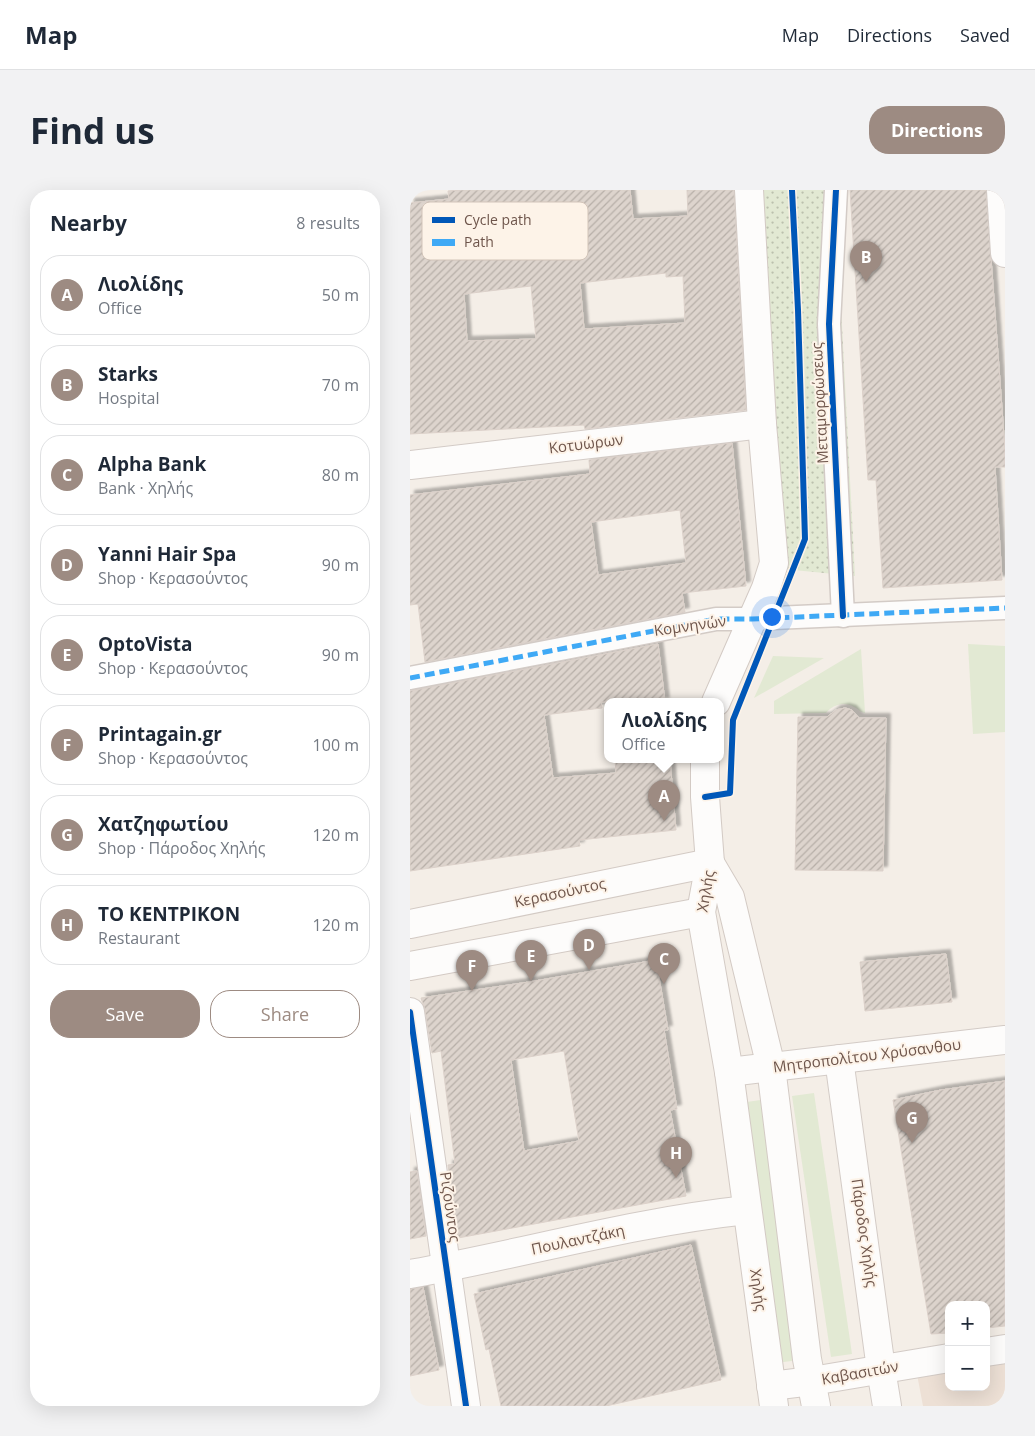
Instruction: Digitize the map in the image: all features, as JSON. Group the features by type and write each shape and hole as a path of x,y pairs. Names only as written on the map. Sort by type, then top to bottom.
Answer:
{"main road":[{"path":"718,698 766,588 774,563 762,424 749,190"},
{"path":"1001,190 1005,253"},
{"name":"Κοτυώρων","path":"410,465 762,424"},
{"path":"705,763 705,798 710,864"},
{"name":"Χηλής","path":"710,864 701,912 729,1072 772,1396"},
{"name":"Χηλής","path":"710,864 730,897 771,1067 807,1359 814,1394"},
{"name":"Κερασούντος","path":"410,924 710,864"},
{"path":"410,966 701,912"},
{"name":"Ριζούντος","path":"410,1012 466,1406"},
{"name":"Μητροπολίτου Χρύσανθου","path":"729,1072 1005,1040"},
{"name":"Πάροδος Χηλής","path":"839,1059 881,1369 888,1406"},
{"name":"Πουλαντζάκη","path":"410,1274 605,1234 718,1213 747,1210"},
{"path":"990,1351 1005,1349"},
{"name":"Καβασιτών","path":"772,1396 814,1394 881,1369 945,1359"}],"street":[{"name":"Μεταμορφώσεως","path":"836,190 829,324 844,616"},
{"name":"Κομνηνών","path":"410,678 716,619 752,620 1005,608"}],"shaded area":[{"path":"1005,1355 1005,1406 923,1406 916,1369 945,1365 945,1391 990,1391 990,1357"}],"green space":[{"path":"762,190 835,190 855,576 783,569"},
{"path":"968,644 1005,646 1005,732 973,734"},
{"path":"861,649 865,713 850,705 842,704 835,706 826,713 774,714 774,701"},
{"path":"773,656 824,658 754,698"},
{"path":"814,1093 852,1354 831,1357 792,1096"},
{"path":"775,1098 807,1359 768,1364 733,1104"}],"building":[{"path":"461,190 630,190 633,219 688,216 687,190 734,190 746,410 585,429 584,425 410,434 410,203 449,199 448,191","holes":["666,273 666,277 683,276 685,323 584,329 580,283","531,286 536,339 467,341 464,294"]},
{"path":"850,190 986,190 1005,450 1005,467 995,467 1002,580 883,588 876,480 868,480"},
{"path":"732,443 746,586 682,593 685,612 425,662 418,604 410,605 410,495 590,474 589,460","holes":["680,510 686,563 598,575 591,522"]},
{"path":"658,644 665,698 604,698 604,702 601,702 602,708 544,715 553,778 616,773 615,763 670,763 676,830 579,840 580,846 410,871 410,691"},
{"path":"845,708 852,710 859,718 886,718 883,871 795,870 798,717 827,717 836,710"},
{"path":"946,954 952,1002 865,1011 860,962"},
{"path":"656,960 668,1030 664,1030 677,1109 670,1110 686,1196 458,1238 448,1165 455,1164 441,1051 432,1053 425,1010 421,998","holes":["564,1051 579,1141 524,1151 511,1060"]},
{"path":"1005,1081 1005,1326 990,1328 990,1301 945,1301 945,1333 931,1334 893,1100 941,1090"},
{"path":"417,1171 426,1236 410,1239 410,1172"},
{"path":"691,1245 721,1380 606,1406 501,1406 489,1349 486,1350 474,1294"},
{"path":"423,1287 439,1370 410,1376 410,1289"}],"marked path":[{"path":"410,678 716,619 1005,608"}],"cycle path":[{"path":"705,797 730,793 733,720 805,539 798,310 792,190"},
{"path":"836,190 829,324 843,616"},
{"path":"410,1012 466,1406"}],"place":[{"name":"Starks","path":"866,282"},
{"name":"Λιολίδης","path":"664,821"},
{"name":"Yanni Hair Spa","path":"589,970"},
{"name":"OptoVista","path":"531,981"},
{"name":"Alpha Bank","path":"664,984"},
{"name":"Printagain.gr","path":"472,991"},
{"name":"Χατζηφωτίου","path":"912,1143"},
{"name":"ΤΟ ΚΕΝΤΡΙΚΟΝ","path":"676,1178"}]}
